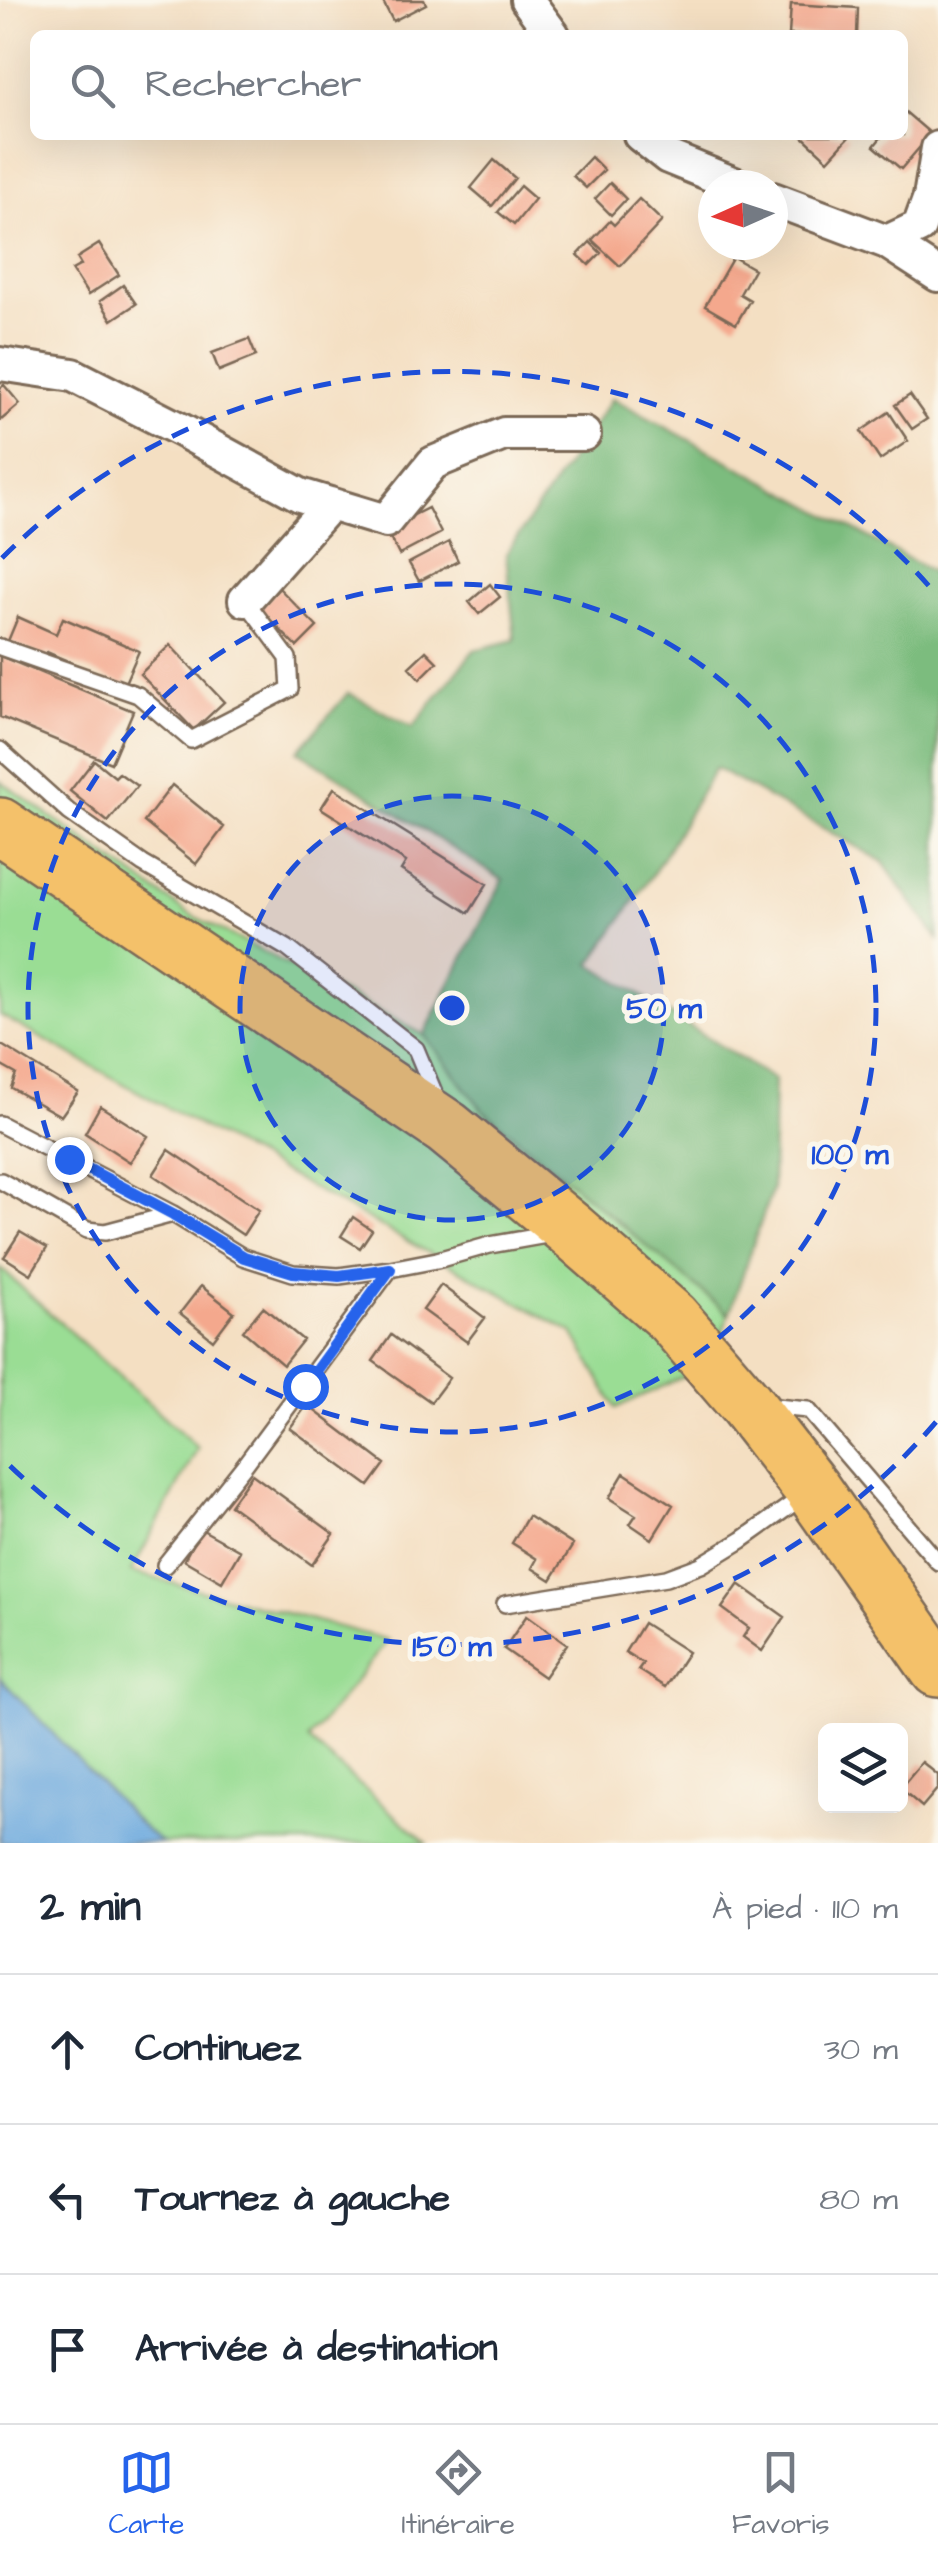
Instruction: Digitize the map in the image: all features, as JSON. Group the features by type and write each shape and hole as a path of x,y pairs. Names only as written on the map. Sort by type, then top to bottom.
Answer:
{"highway":[{"path":"0,826 447,1128 672,1318 812,1489 938,1668"}],"street":[{"path":"527,0 550,30"},
{"path":"646,140 668,157 700,170"},
{"path":"887,242 919,227 930,197 938,148"},
{"path":"788,205 887,242 938,275"},
{"path":"0,364 73,375 300,495 386,522 433,463 504,434 584,434"},
{"path":"245,600 330,504"}],"lane":[{"path":"0,647 138,695 191,740 290,688 288,658 245,600"},
{"path":"0,750 69,812 144,864 286,948 416,1049 447,1128"},
{"path":"0,1124 173,1214 244,1257 293,1272 339,1276 390,1269 571,1230"},
{"path":"1,1180 88,1230 104,1232 173,1214"},
{"path":"165,1565 258,1448 390,1269"},
{"path":"746,1404 808,1410 938,1562"},
{"path":"505,1604 666,1578 701,1565 812,1489"}],"green space":[{"path":"612,398 938,575 938,939 882,861 715,768 656,869 591,964 774,1080 772,1190 729,1314 483,1110 424,1035 503,880 298,751 348,693 413,727 474,650 515,640 506,554"},
{"path":"0,781 186,912 424,1035 483,1110 729,1314 711,1364 616,1408 573,1333 0,1015"},
{"path":"0,1268 198,1448 131,1572 388,1640 308,1740 427,1843 162,1843 0,1678"}],"water":[{"path":"0,1678 147,1832 162,1843 0,1843"}],"building":[{"path":"382,0 424,0 426,4 393,21"},
{"path":"791,4 858,8 857,30 789,30"},
{"path":"908,114 931,134 901,169 874,146 879,140 908,140"},
{"path":"806,140 846,140 828,160"},
{"path":"591,157 604,170 586,188 573,176"},
{"path":"494,160 515,178 492,206 471,188"},
{"path":"610,183 626,199 611,215 595,199"},
{"path":"520,186 535,199 514,225 498,212"},
{"path":"639,199 662,221 620,266 592,240 610,221 614,225"},
{"path":"590,242 601,253 589,265 578,255"},
{"path":"99,244 119,275 88,295 72,270 81,265 77,258"},
{"path":"731,260 754,269 740,294 750,300 736,324 705,306"},
{"path":"123,285 136,304 112,320 100,301"},
{"path":"249,339 256,356 219,371 212,353"},
{"path":"4,385 20,404 0,421 0,388"},
{"path":"910,395 927,419 912,429 895,405"},
{"path":"889,412 908,441 880,460 861,431"},
{"path":"428,508 441,533 399,555 386,529"},
{"path":"449,542 458,561 419,581 409,563"},
{"path":"490,584 500,597 479,614 469,602"},
{"path":"279,588 317,627 297,647 259,608"},
{"path":"18,617 56,634 63,618 139,651 124,685 47,652 44,657 8,641"},
{"path":"170,645 224,702 194,730 140,674"},
{"path":"426,651 437,662 420,679 409,667"},
{"path":"0,656 133,711 111,763 0,717"},
{"path":"94,760 115,777 119,773 137,786 108,822 70,791"},
{"path":"172,785 224,827 196,864 144,822"},
{"path":"334,788 487,884 469,913 401,870 406,862 321,808"},
{"path":"0,1044 78,1092 61,1116 11,1088 16,1074 0,1065"},
{"path":"100,1106 148,1136 130,1162 85,1133"},
{"path":"169,1150 259,1210 243,1235 153,1175"},
{"path":"353,1217 372,1230 360,1248 341,1236"},
{"path":"20,1232 47,1248 31,1274 4,1257"},
{"path":"441,1285 485,1318 467,1342 423,1310"},
{"path":"201,1286 234,1312 213,1340 180,1313"},
{"path":"263,1307 303,1340 283,1365 243,1331"},
{"path":"391,1335 449,1378 431,1402 373,1361"},
{"path":"307,1405 385,1464 369,1486 290,1428"},
{"path":"624,1473 673,1505 652,1539 630,1524 636,1515 609,1498"},
{"path":"252,1474 334,1534 312,1565 230,1505"},
{"path":"528,1516 573,1545 551,1580 532,1568 537,1559 512,1543"},
{"path":"201,1529 240,1551 222,1582 184,1560"},
{"path":"739,1584 785,1617 762,1651 743,1637 749,1628 722,1608"},
{"path":"527,1615 567,1644 544,1677 504,1649"},
{"path":"643,1623 688,1652 665,1687 638,1670 643,1663 625,1652"},
{"path":"922,1762 938,1775 938,1788 922,1807 908,1795 908,1779"}],"route":[{"path":"69,1159 244,1257 293,1272 339,1276 390,1269 305,1386"}]}
